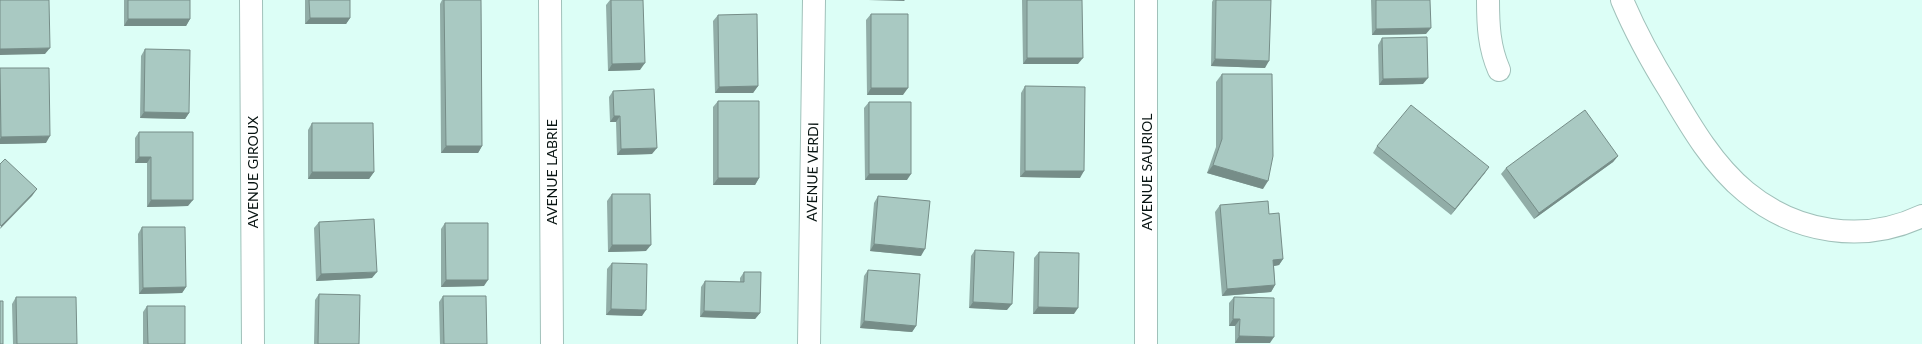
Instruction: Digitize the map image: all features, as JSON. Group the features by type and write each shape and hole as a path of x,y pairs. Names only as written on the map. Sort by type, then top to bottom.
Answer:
{"main road":[{"name":"AVENUE GIROUX","path":"250,0 253,344"},
{"name":"AVENUE LABRIE","path":"550,0 552,344"},
{"name":"AVENUE VERDI","path":"810,344 814,0"},
{"name":"AVENUE SAURIOL","path":"1146,0 1146,344"},
{"path":"1488,0 1488,35 1494,59 1499,70"},
{"path":"1622,0 1656,68 1695,131 1721,167 1746,192 1758,201 1792,220 1839,232 1874,230 1900,224 1922,216"}],"building":[{"path":"0,0 49,0 50,48 0,49"},
{"path":"128,0 190,0 190,19 128,19"},
{"path":"309,0 350,0 350,18 310,18"},
{"path":"444,0 481,0 482,146 446,146"},
{"path":"611,0 643,0 645,63 612,64"},
{"path":"1027,0 1082,0 1083,58 1027,58"},
{"path":"1216,0 1271,0 1269,61 1215,59"},
{"path":"1376,0 1430,0 1431,28 1376,29"},
{"path":"757,14 758,86 719,87 718,15"},
{"path":"871,14 908,14 908,88 871,88"},
{"path":"1427,37 1428,78 1383,79 1382,38"},
{"path":"145,49 190,50 189,113 144,112"},
{"path":"0,68 49,68 50,136 1,137"},
{"path":"1222,74 1272,74 1273,156 1268,181 1213,165 1222,139"},
{"path":"1025,86 1085,87 1084,171 1025,171"},
{"path":"654,89 657,148 621,149 620,116 614,116 613,91"},
{"path":"718,101 759,101 759,178 718,178"},
{"path":"869,102 911,102 911,174 869,174"},
{"path":"1411,105 1489,167 1455,209 1377,146"},
{"path":"1585,110 1618,156 1539,213 1506,168"},
{"path":"312,123 373,123 374,172 312,172"},
{"path":"139,132 193,132 193,200 151,200 151,157 139,157"},
{"path":"5,159 37,189 1,226 0,164"},
{"path":"612,194 650,194 651,245 612,245"},
{"path":"878,196 930,201 925,249 874,244"},
{"path":"1268,201 1269,214 1279,213 1283,259 1273,260 1275,285 1227,289 1220,205"},
{"path":"374,219 377,272 321,274 319,222"},
{"path":"445,223 488,223 488,280 446,280"},
{"path":"142,227 185,227 186,287 143,288"},
{"path":"975,250 1014,252 1012,304 973,302"},
{"path":"1039,252 1079,253 1078,308 1038,307"},
{"path":"612,263 647,264 646,310 611,309"},
{"path":"868,270 920,274 916,326 864,321"},
{"path":"744,272 761,272 760,313 704,311 705,281 744,282"},
{"path":"319,294 360,295 359,344 318,344"},
{"path":"443,296 486,296 487,344 444,344"},
{"path":"16,297 76,297 77,344 17,344"},
{"path":"1234,297 1274,298 1274,337 1239,336 1240,319 1233,319"},
{"path":"0,301 3,301 3,344 0,344"},
{"path":"147,306 185,306 185,344 148,344"}]}
